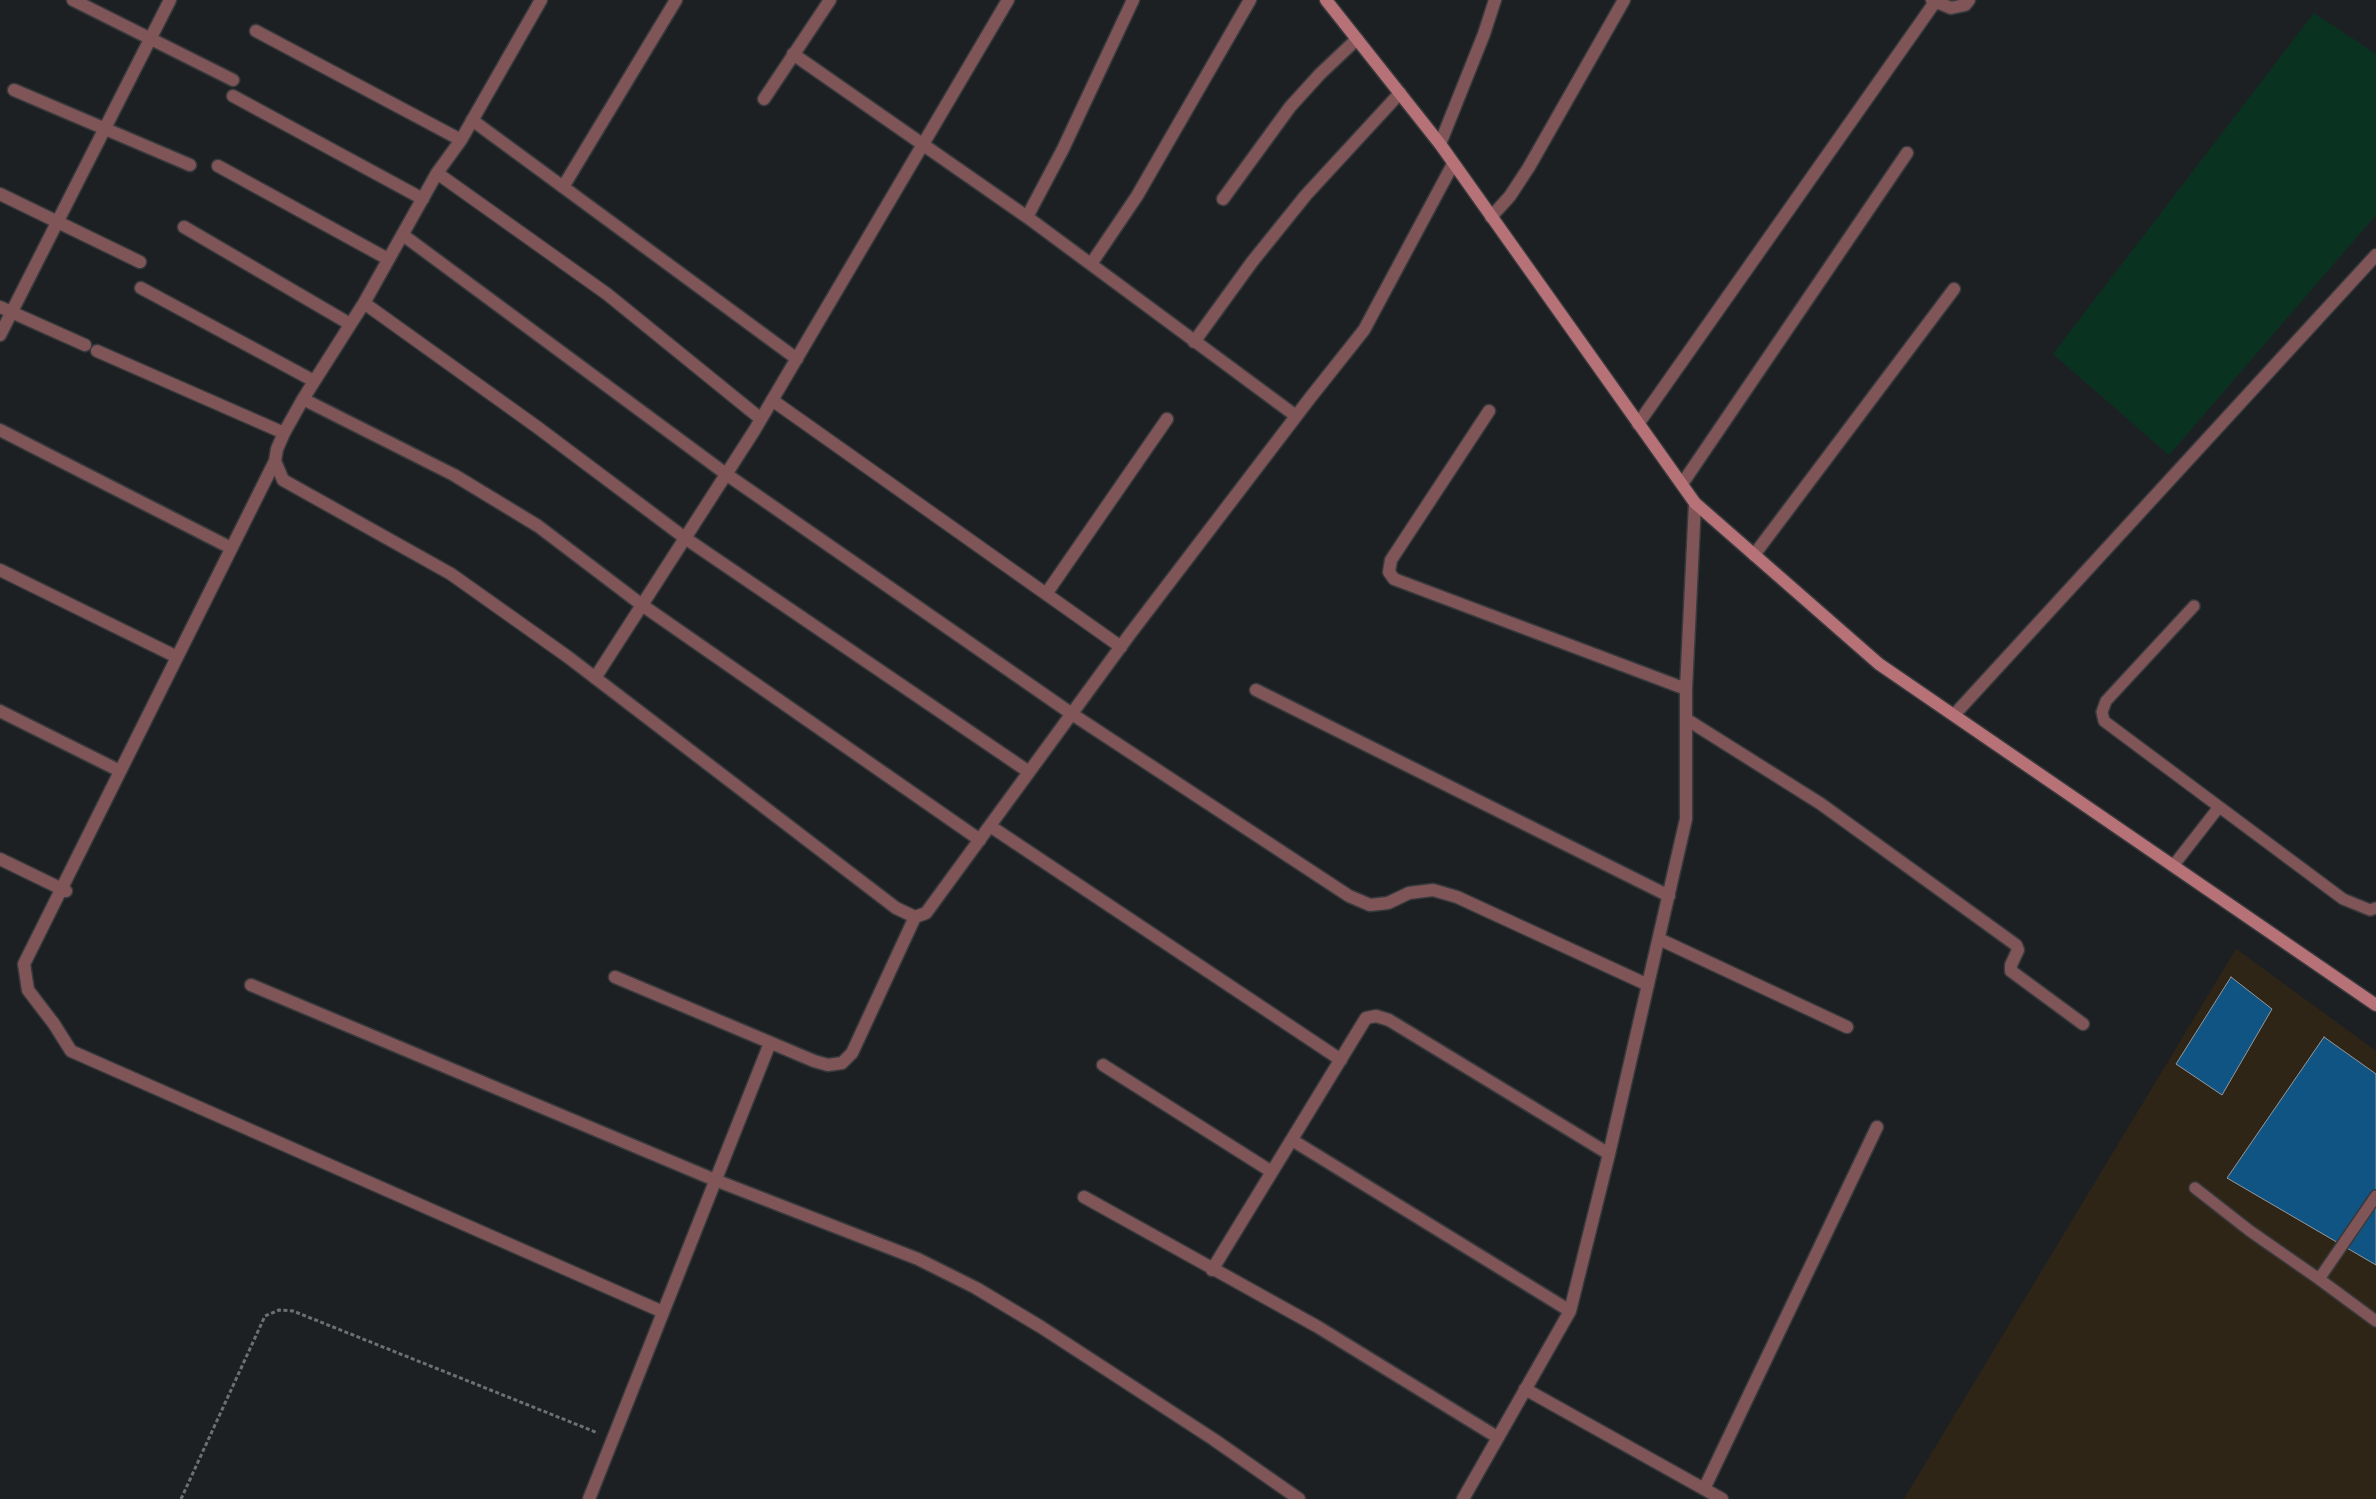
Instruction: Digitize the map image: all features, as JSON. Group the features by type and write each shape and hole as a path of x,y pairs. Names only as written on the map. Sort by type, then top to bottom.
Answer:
{"street":[{"path":"73,0 233,80"},
{"path":"0,335 6,310 58,222 170,0"},
{"path":"541,0 461,140 437,173 364,303 314,381 284,433 277,449 275,461 120,772 64,890 24,964 28,990 54,1024 71,1051 663,1312"},
{"path":"563,187 676,0"},
{"path":"764,99 830,0"},
{"path":"595,678 761,419 1008,0"},
{"path":"1027,217 1071,132 1134,0"},
{"path":"1091,264 1137,196 1250,0"},
{"path":"1326,0 1440,144 1696,503 1879,664 2376,1005"},
{"path":"1440,144 1496,0"},
{"path":"1491,217 1510,196 1529,167 1624,0"},
{"path":"1638,424 1934,1 1951,8 1965,5 1969,0"},
{"path":"256,32 461,140"},
{"path":"1223,199 1290,107 1320,74 1357,39"},
{"path":"793,54 1027,217 1296,416"},
{"path":"14,90 190,165"},
{"path":"1194,342 1252,262 1306,195 1400,93"},
{"path":"233,96 423,199"},
{"path":"472,120 797,359"},
{"path":"1682,484 1906,153"},
{"path":"615,977 770,1043 828,1065 842,1063 852,1053 915,917 926,913 1121,647 1296,416 1364,330 1453,164"},
{"path":"218,166 388,259"},
{"path":"437,173 607,294 761,419"},
{"path":"0,194 140,262"},
{"path":"184,227 350,324"},
{"path":"403,235 726,474 1072,714 1349,896 1370,905 1388,903 1409,893 1433,890 1449,894 1648,985"},
{"path":"1954,716 2376,256"},
{"path":"141,288 314,381"},
{"path":"1754,555 1954,289"},
{"path":"364,303 536,427 685,538 1029,772"},
{"path":"6,310 85,345"},
{"path":"98,351 284,433"},
{"path":"303,400 454,475 538,526 642,605 980,840"},
{"path":"772,400 1121,647"},
{"path":"1490,411 1391,560 1389,572 1394,579 1686,689"},
{"path":"1046,594 1167,419"},
{"path":"0,430 231,548"},
{"path":"275,461 283,480 451,574 595,678 896,908 915,917"},
{"path":"1463,1499 1570,1311 1609,1154 1686,819 1686,689 1696,503"},
{"path":"0,570 177,657"},
{"path":"1256,690 1668,896"},
{"path":"0,711 120,772"},
{"path":"1686,719 1820,804 2016,945 2018,950 2011,965 2011,971 2083,1024"},
{"path":"990,826 1341,1060"},
{"path":"0,859 64,890"},
{"path":"1659,939 1847,1027"},
{"path":"251,985 715,1180 918,1259 976,1288 1205,1434 1299,1499"},
{"path":"1212,1270 1366,1018 1376,1016 1389,1020 1609,1154"},
{"path":"589,1499 770,1043"},
{"path":"1103,1065 1272,1172"},
{"path":"1704,1489 1877,1127"},
{"path":"1292,1140 1570,1311"},
{"path":"1084,1197 1212,1270 1318,1327 1497,1438"},
{"path":"1525,1389 1722,1499"}],"lane":[{"path":"2194,606 2106,701 2102,712 2104,721 2342,900 2370,910 2376,908"},
{"path":"2173,866 2219,807"},
{"path":"2195,1188 2250,1232 2376,1321"},
{"path":"2319,1279 2376,1196"}],"path":[{"path":"181,1499 265,1316 279,1310 293,1311 612,1439"}],"shaded area":[{"path":"2236,949 2376,1051 2376,1499 1904,1499"}],"green space":[{"path":"2314,13 2376,54 2376,215 2169,455 2053,354"}],"building":[{"path":"2231,977 2272,1009 2222,1095 2176,1064"},
{"path":"2324,1037 2376,1074 2376,1265 2227,1178"}]}
